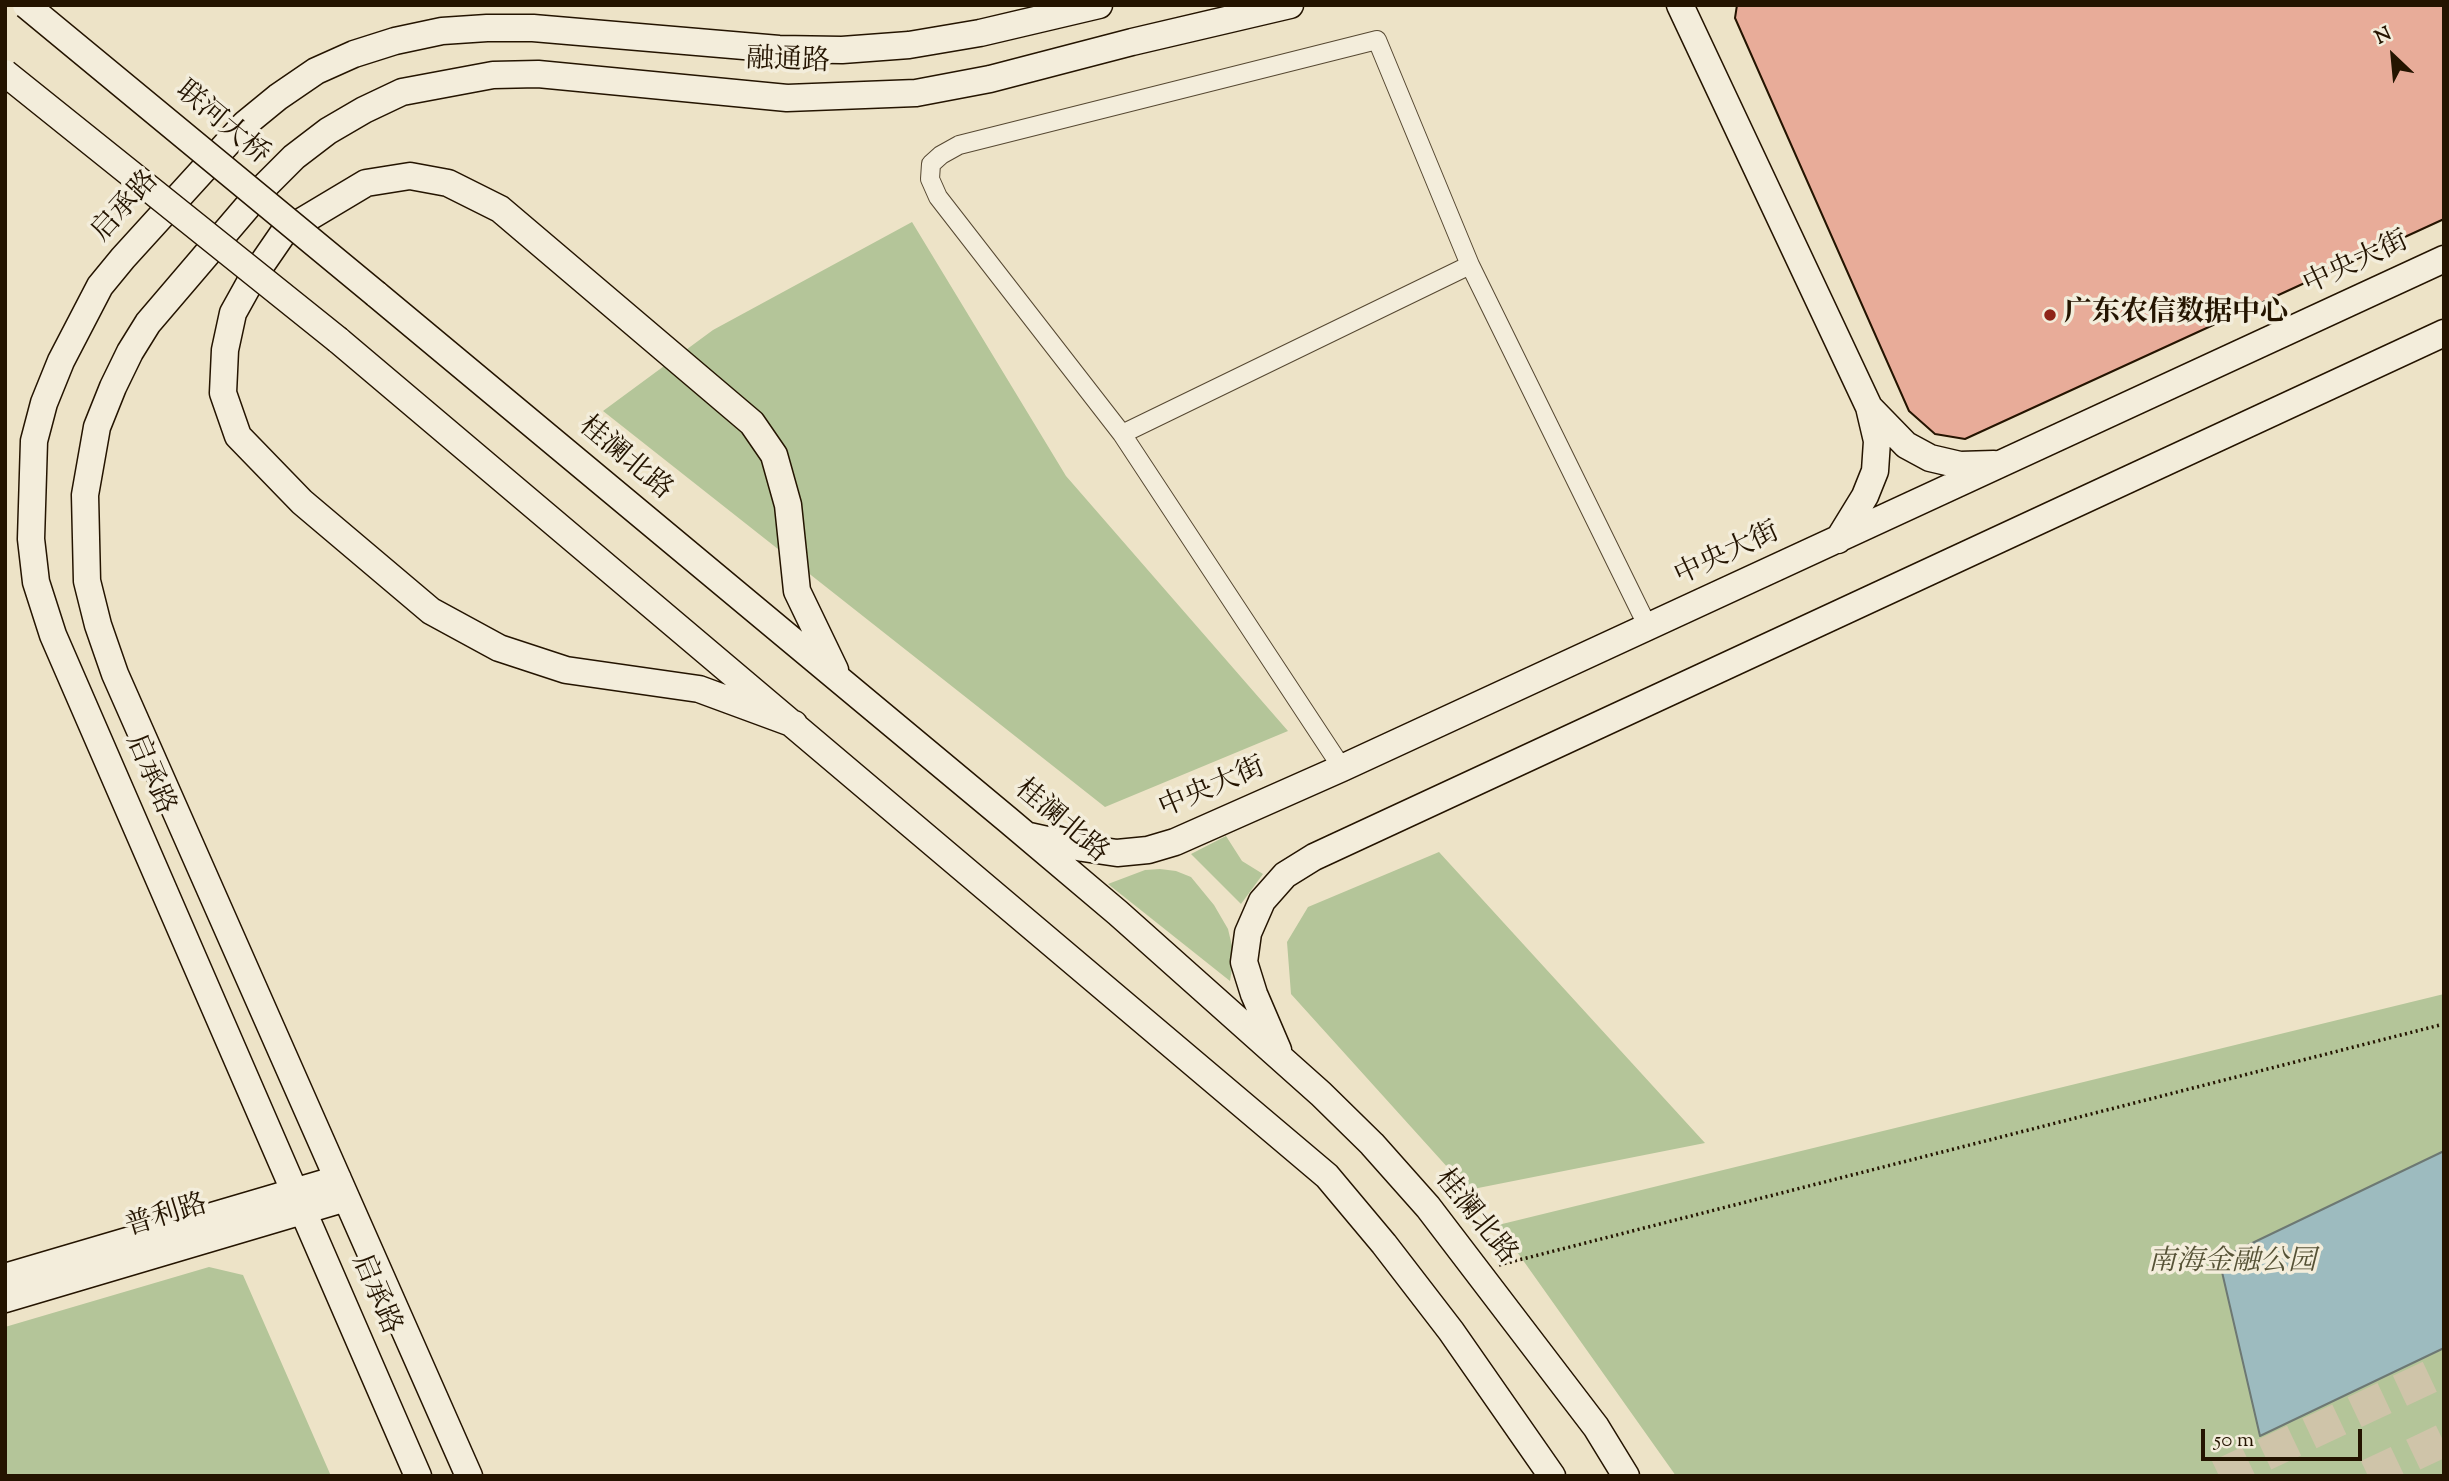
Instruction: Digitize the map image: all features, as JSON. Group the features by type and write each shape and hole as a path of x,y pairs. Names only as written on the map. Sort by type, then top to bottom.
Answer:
{"main road":[{"name":"联河大桥","path":"26,5 376,294"},
{"name":"融通路","path":"245,124 316,71 385,44 442,31 533,28 766,48 842,50 968,35 1098,5"},
{"name":"融通路","path":"294,157 328,131 363,110 402,92 493,75 538,74 787,98 916,93 990,79 1290,5"},
{"path":"1680,5 1869,407 1877,442 1875,471 1866,496 1838,540"},
{"path":"1700,5 1703,51"},
{"path":"5,73 338,340 1327,1176 1451,1331 1552,1476"},
{"name":"启承路","path":"245,124 100,286 61,361 44,403 34,441 31,539 36,582 53,635 418,1476"},
{"name":"启承路","path":"294,157 265,186 148,323 113,387 97,427 85,495 87,582 115,674 469,1476"},
{"path":"794,724 699,689 566,670 499,648 431,611 302,502 238,436 223,393 225,350 233,313 253,277 284,232 366,183 410,176 449,183 500,209 752,423 774,455 788,505 797,591 842,682"},
{"name":"中央大街","path":"1026,836 1117,852 1148,850 1175,842 1342,768 2444,259"},
{"name":"桂澜北路","path":"376,294 1026,836 1282,1059 1371,1144 1427,1208 1596,1427 1626,1476"},
{"path":"1282,1059 1244,962 1248,933 1262,901 1285,875 1339,845 2444,333"},
{"path":"1869,407 1906,445 1930,458 1960,465 2002,464"},
{"name":"普利路","path":"5,1298 342,1188"},
{"name":"普利路","path":"5,1277 299,1201"}],"street":[{"path":"1342,768 1122,434 938,197 930,179 931,164 941,155 959,145 1377,40 1471,264 1648,627"},
{"path":"1122,434 1471,264"}],"path":[{"path":"1477,1270 2444,1024"}],"green space":[{"path":"912,222 1066,476 1288,731 1105,807 603,411 713,330"},
{"path":"1226,836 1242,861 1263,874 1241,904 1191,854"},
{"path":"1439,852 1705,1143 1468,1190 1291,994 1287,942 1308,907"},
{"path":"1160,869 1191,877 1214,905 1228,929 1232,946 1230,981 1108,884 1145,870"},
{"name":"南海金融公园","path":"2444,994 2444,1476 1676,1476 1498,1225"},
{"path":"209,1267 243,1275 331,1476 5,1476 5,1327"}],"water":[{"path":"2444,1151 2444,1348 2260,1436 2219,1259"}],"building":[{"name":"广东农信数据中心","path":"1737,5 2444,5 2444,219 1965,439 1935,434 1909,411 1735,18"}],"tunnel":[{"path":"2219,1476 2444,1370"},
{"path":"2368,1476 2444,1440"}],"place":[{"name":"广东农信数据中心","path":"2050,315"}]}
